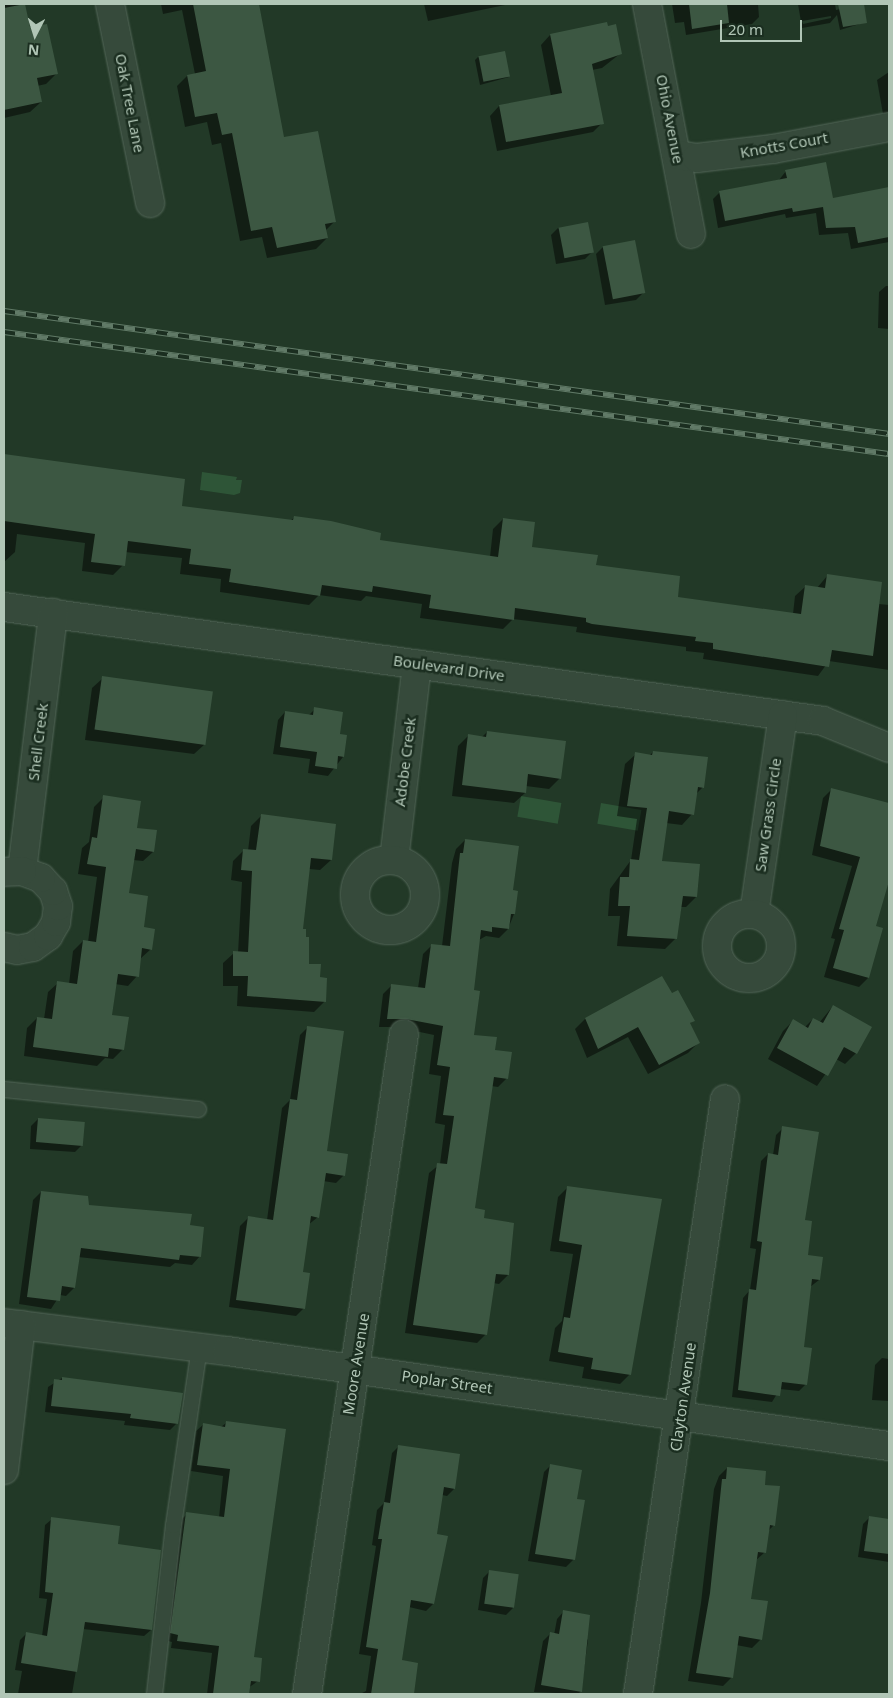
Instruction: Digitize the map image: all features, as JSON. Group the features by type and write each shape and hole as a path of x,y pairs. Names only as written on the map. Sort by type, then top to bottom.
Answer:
{"street":[{"name":"Oak Tree Lane","path":"110,4 150,203"},
{"name":"Ohio Avenue","path":"647,4 678,155 691,234"},
{"name":"Knotts Court","path":"678,155 697,158 773,149 889,127"},
{"name":"Boulevard Drive","path":"4,607 783,716 832,724 889,748"},
{"name":"Shell Creek","path":"4,947 17,950 33,947 48,936 56,922 58,906 53,891 41,878 13,872 53,613"},
{"name":"Adobe Creek","path":"394,860 417,664"},
{"name":"Saw Grass Circle","path":"754,914 783,716"},
{"name":"Moore Avenue","path":"307,1694 404,1034"},
{"name":"Clayton Avenue","path":"638,1694 681,1416 725,1099"},
{"name":"Poplar Street","path":"12,1324 200,1347 889,1446"},
{"path":"4,1470 12,1324"}],"lane":[{"path":"4,1089 198,1108"},
{"path":"154,1694 173,1525 200,1347"}],"shaded area":[{"path":"202,472 237,477 236,480 242,480 240,493 234,495 200,490"},
{"path":"521,796 561,803 558,824 517,817"},
{"path":"601,803 641,810 638,831 597,824"}],"building":[{"path":"25,4 30,27 47,24 58,74 37,78 42,102 4,110 4,8"},
{"path":"193,4 259,4 284,137 318,131 336,222 325,224 328,238 277,248 272,227 251,231 232,133 222,135 217,113 195,117 187,75 206,71"},
{"path":"689,4 727,4 729,23 692,29"},
{"path":"838,4 864,4 867,23 843,27"},
{"path":"607,22 608,26 616,24 622,54 592,64 604,124 506,142 499,105 562,93 550,34"},
{"path":"505,51 510,77 483,82 478,56"},
{"path":"826,162 833,198 889,187 889,237 858,243 855,227 826,228 823,207 793,212 792,208 725,221 719,191 787,178 785,170"},
{"path":"588,222 594,252 564,258 559,228"},
{"path":"635,240 645,293 613,299 603,246"},
{"path":"4,454 185,479 182,506 293,520 294,516 331,521 381,533 380,540 498,557 503,518 535,522 532,547 598,555 596,565 680,576 678,597 801,614 805,585 825,588 827,574 882,582 873,656 832,650 829,667 713,649 713,643 695,641 696,637 592,624 586,622 586,618 515,608 514,620 429,608 431,595 373,586 372,592 322,585 320,596 229,582 231,569 189,564 191,549 128,541 125,566 91,562 95,534 4,521"},
{"path":"102,676 213,692 205,745 94,729"},
{"path":"314,707 343,712 340,734 347,735 344,757 338,756 337,769 315,766 317,752 280,747 285,711 313,715"},
{"path":"487,731 566,741 561,779 528,774 526,793 462,785 468,734 486,737"},
{"path":"653,751 708,757 704,788 698,787 694,815 669,811 662,861 700,864 697,897 683,896 677,939 627,936 630,906 618,906 620,877 629,877 630,859 639,860 647,808 627,806 635,752 652,755"},
{"path":"831,788 889,803 889,881 876,926 883,928 869,978 833,968 844,930 839,929 860,857 820,846"},
{"path":"103,795 141,801 137,828 157,830 154,852 136,849 129,893 148,896 144,927 155,929 152,950 142,948 139,977 118,974 112,1015 129,1017 124,1050 109,1048 108,1057 33,1047 37,1017 52,1019 57,981 77,984 83,940 96,942 106,867 87,864 92,837 97,838"},
{"path":"261,814 336,824 332,860 311,858 303,929 306,929 306,937 309,937 309,964 321,964 320,977 327,978 326,1002 247,996 248,976 233,976 233,951 248,952 252,871 241,870 243,849 256,850"},
{"path":"465,839 519,846 513,890 518,891 515,914 511,914 509,929 492,927 492,932 481,930 474,990 480,991 474,1035 497,1037 495,1050 512,1052 508,1079 494,1077 475,1208 485,1210 484,1218 514,1223 509,1275 496,1274 487,1335 413,1325 437,1163 447,1164 454,1116 443,1115 450,1067 437,1065 443,1026 406,1019 387,1019 391,984 425,988 431,944 450,946 460,853 463,853"},
{"path":"662,976 672,993 678,990 695,1021 690,1023 700,1043 659,1065 638,1027 598,1049 585,1018"},
{"path":"833,1005 872,1027 857,1054 844,1047 828,1076 777,1048 793,1019 808,1028 813,1018 823,1023"},
{"path":"307,1026 344,1031 327,1151 348,1154 345,1176 326,1173 319,1218 311,1216 303,1272 310,1273 305,1309 236,1300 248,1216 273,1220 290,1099 297,1100"},
{"path":"38,1118 85,1122 83,1146 36,1142"},
{"path":"782,1126 819,1132 805,1220 812,1221 808,1255 823,1257 820,1280 812,1279 804,1347 812,1348 807,1385 782,1382 780,1396 738,1390 749,1289 756,1290 762,1242 757,1241 768,1153 778,1155"},
{"path":"567,1186 662,1199 631,1375 591,1369 593,1358 558,1352 564,1317 570,1318 582,1245 559,1241"},
{"path":"41,1191 88,1196 89,1205 192,1214 190,1225 204,1227 201,1257 180,1255 179,1260 81,1248 75,1288 62,1286 60,1301 27,1297"},
{"path":"62,1377 183,1393 178,1424 130,1418 131,1414 51,1406 54,1379 62,1380"},
{"path":"226,1421 286,1429 254,1657 262,1658 260,1682 251,1681 249,1694 213,1694 219,1646 177,1641 178,1635 170,1633 186,1512 224,1517 230,1469 197,1465 203,1423 225,1427"},
{"path":"398,1445 460,1454 455,1489 444,1487 437,1534 448,1536 434,1604 411,1600 402,1660 418,1663 414,1694 371,1694 378,1649 366,1647 382,1539 378,1539 384,1502 390,1503"},
{"path":"550,1464 582,1470 577,1499 585,1500 575,1560 535,1554"},
{"path":"727,1467 766,1471 765,1485 780,1486 775,1526 770,1525 766,1553 758,1552 751,1599 768,1601 762,1640 739,1636 733,1678 696,1673 710,1593 722,1479 726,1479"},
{"path":"869,1516 889,1519 889,1554 864,1551"},
{"path":"51,1517 120,1526 118,1544 161,1550 152,1630 85,1622 77,1672 21,1663 26,1632 47,1636 53,1593 45,1592"},
{"path":"489,1570 519,1574 514,1608 484,1604"},
{"path":"563,1610 590,1615 582,1692 541,1685 550,1632 559,1634"}],"railway":[{"path":"4,311 889,434"},
{"path":"4,332 889,454"}]}
